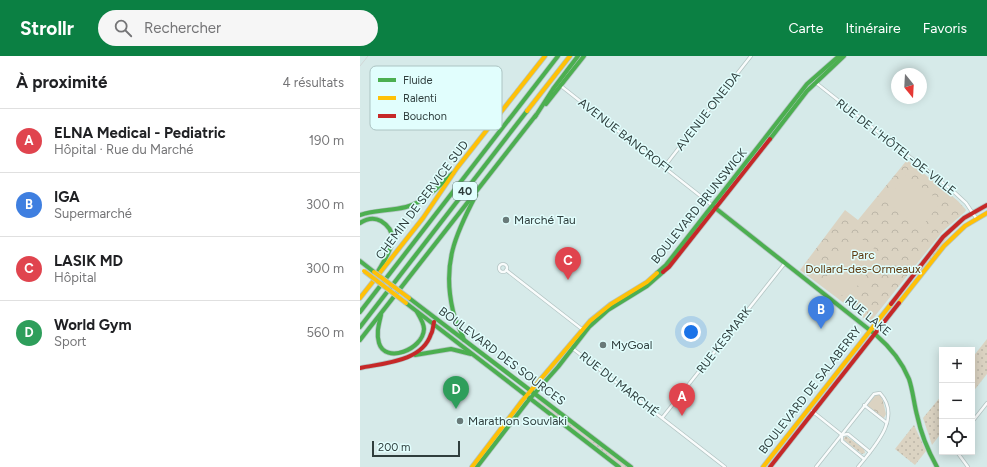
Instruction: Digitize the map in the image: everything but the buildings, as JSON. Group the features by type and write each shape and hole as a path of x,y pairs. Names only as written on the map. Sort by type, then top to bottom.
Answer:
{"main road":[{"name":"CHEMIN DE SERVICE SUD","path":"502,111 545,56"},
{"name":"40","path":"502,128 558,56"},
{"name":"40","path":"360,327 570,56"},
{"path":"535,117 553,89 578,56"},
{"path":"360,340 584,56"},
{"name":"BOULEVARD BRUNSWICK","path":"814,81 839,56"},
{"name":"BOULEVARD BRUNSWICK","path":"472,467 528,397 600,316 616,304 647,286 662,274 676,258 805,88 844,56"},
{"name":"CHEMIN DE SERVICE SUD","path":"360,298 443,191 457,168 487,130"},
{"name":"40","path":"360,312 501,130"},
{"path":"360,215 406,207 420,201 430,194 457,168"},
{"path":"465,341 453,312 448,274 449,262 456,237 480,188"},
{"name":"BOULEVARD DE SALABERRY","path":"763,467 943,237 956,224 973,212 987,205"},
{"name":"BOULEVARD BRUNSWICK","path":"571,347 582,330 605,308 643,285 660,271 714,207"},
{"name":"RUE LAKE","path":"714,207 875,334 894,353 907,375 921,432 937,467"},
{"name":"BOULEVARD DE SALABERRY","path":"770,467 949,240 976,218 987,213"},
{"path":"360,223 372,219 381,221 388,226 393,236 391,249 373,281"},
{"name":"BOULEVARD DES SOURCES","path":"360,261 631,467"},
{"name":"BOULEVARD DES SOURCES","path":"360,268 619,467"},
{"path":"383,310 376,327 376,340 381,349 393,353 408,350 415,346 421,339 424,328 417,311"},
{"path":"414,355 427,343 432,333 434,317"},
{"path":"360,368 414,355 451,349 471,354"},
{"name":"BOULEVARD BRUNSWICK","path":"477,467 528,397"}],"street":[{"name":"AVENUE ONEIDA","path":"664,167 752,56"},
{"name":"RUE DE L'HÔTEL-DE-VILLE","path":"814,81 953,191 962,199 976,218"},
{"name":"AVENUE BANCROFT","path":"561,86 690,186 714,207"},
{"name":"RUE KESMARK","path":"662,418 785,263"},
{"path":"506,270 582,330"},
{"name":"RUE DU MARCHÉ","path":"571,347 725,467"},
{"path":"816,467 874,394 880,393 886,402 888,409 887,424 883,435 858,467"},
{"path":"974,419 987,403"},
{"path":"864,406 887,424"},
{"path":"808,409 842,435 848,434 870,452"},
{"path":"842,435 842,441 864,458"},
{"path":"959,455 968,467"}],"green space":[{"name":"Parc Dollard-des-Ormeaux","path":"907,160 958,201 966,210 943,231 869,322 800,270 845,210 858,220"},
{"path":"906,175 941,202 921,228 886,201"},
{"path":"951,233 919,274 918,273"},
{"path":"858,236 882,255 847,299 823,281"},
{"path":"987,339 987,374 975,389 975,383 975,354"},
{"path":"876,395 880,395 883,401 886,414 884,418 868,407 868,404"},
{"path":"538,398 627,467 623,467 537,400"},
{"path":"939,399 939,436 932,445 923,418"},
{"path":"914,425 926,451 915,465 895,449"},
{"path":"846,436 864,449 865,453 862,454 844,440"}],"tram line":[{"path":"360,66 368,56"}],"traffic: fast":[{"path":"502,128 558,56"},
{"path":"535,117 553,89 578,56"},
{"path":"546,104 584,56"},
{"path":"657,273 666,265 807,84 839,56"},
{"path":"770,139 807,91 844,56"},
{"path":"360,327 527,111"},
{"path":"360,340 536,115"},
{"path":"360,312 501,130"},
{"path":"360,215 413,205 426,197 453,173"},
{"path":"464,340 453,311 449,279 450,264 452,250 462,223 476,195"},
{"path":"714,207 876,335 891,350 903,367 909,379 921,429 928,449 937,467"},
{"path":"360,223 365,220 376,219 388,227 391,233 391,246 377,273"},
{"path":"360,261 374,272"},
{"path":"477,467 527,402 558,367 589,327 608,310 647,286 663,272"},
{"path":"409,298 631,467"},
{"path":"406,303 619,467"},
{"path":"381,315 378,332 379,343 388,353 396,353 403,352 411,348 422,336 424,327 417,312"},
{"path":"415,355 451,349 471,354"}],"traffic: slow":[{"path":"502,111 545,56"},
{"path":"527,111 570,56"},
{"path":"360,298 423,218 457,168 487,130"},
{"path":"899,303 944,246 965,226 987,213"},
{"path":"364,271 406,303"},
{"path":"374,272 409,298"},
{"path":"472,467 522,401 590,321 611,304 647,282 657,273"},
{"path":"763,467 891,304"}],"traffic: jam":[{"path":"663,272 669,267 770,139"},
{"path":"891,304 943,237 964,218 987,205"},
{"path":"770,467 899,303"},
{"path":"360,368 401,360 411,356 426,343 432,331 434,322"}],"place":[{"name":"Marché Tau","path":"506,220"},
{"name":"LASIK MD","path":"568,280"},
{"name":"IGA","path":"821,329"},
{"name":"MyGoal","path":"603,345"},
{"name":"World Gym","path":"456,409"},
{"name":"ELNA Medical - Pediatric","path":"682,416"},
{"name":"Marathon Souvlaki","path":"460,421"}]}
